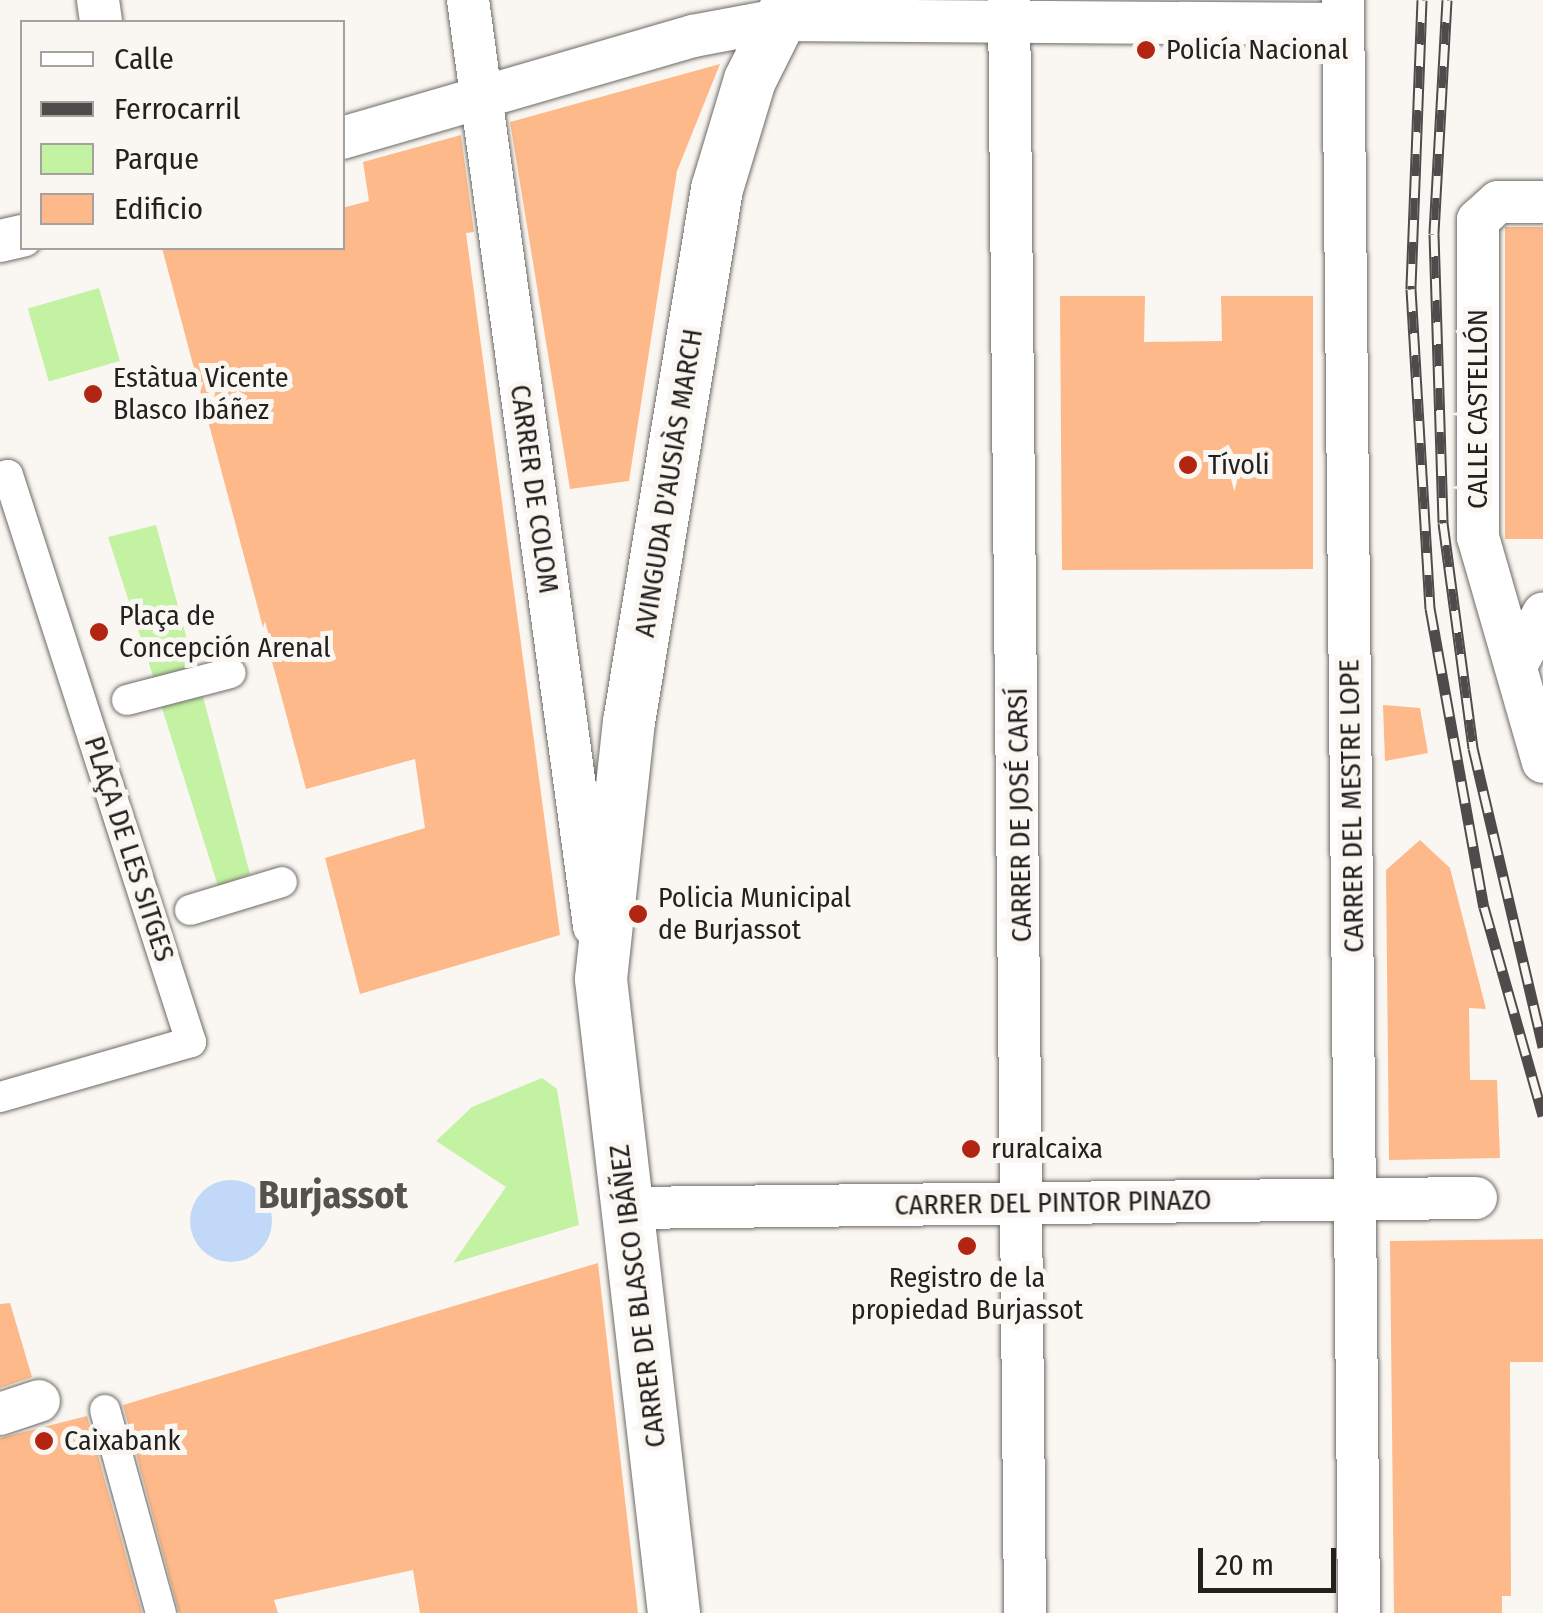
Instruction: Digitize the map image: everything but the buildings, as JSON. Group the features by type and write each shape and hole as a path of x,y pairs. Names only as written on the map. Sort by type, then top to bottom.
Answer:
{"street":[{"name":"CARRER DE COLOM","path":"468,0 601,979"},
{"name":"CARRER DE JOSÉ CARSÍ","path":"1009,8 1025,1204 1025,1613"},
{"path":"345,137 784,10 1343,12"},
{"name":"AVINGUDA D'AUSIÀS MARCH","path":"601,979 629,722 717,189 784,10"},
{"name":"CARRER DEL MESTRE LOPE","path":"1343,12 1359,1613"},
{"name":"CALLE CASTELLÓN","path":"1543,202 1498,202 1478,220 1478,537 1543,762"},
{"name":"PLAÇA DE LES SITGES","path":"0,477 8,475 191,1042 0,1097"},
{"path":"1516,666 1543,614"},
{"path":"127,700 231,673"},
{"path":"190,910 282,882"},
{"name":"CARRER DE BLASCO IBÁÑEZ","path":"601,979 674,1613"},
{"name":"CARRER DEL PINTOR PINAZO","path":"629,1208 1476,1198"},
{"path":"106,1410 161,1613"}],"green space":[{"path":"99,288 120,361 49,381 28,308"},
{"path":"156,525 195,669 154,679 108,537"},
{"path":"202,693 250,874 218,886 161,705"},
{"path":"542,1078 557,1089 579,1225 453,1263 506,1187 436,1141 472,1107"}],"water":[{"path":"231,1180 247,1183 260,1192 269,1205 269,1237 260,1250 247,1259 231,1262 215,1259 202,1250 193,1237 190,1221 193,1205 202,1192 215,1183"}],"railway":[{"path":"1422,0 1411,289 1430,608 1484,907 1543,1116"},
{"path":"1447,0 1434,234 1443,523 1473,748 1543,1047"}],"place":[{"name":"Policía Nacional","path":"1146,50"},
{"name":"Estàtua Vicente Blasco Ibáñez","path":"93,394"},
{"name":"Tívoli","path":"1188,465"},
{"name":"Plaça de Concepción Arenal","path":"99,632"},
{"name":"Policia Municipal de Burjassot","path":"638,914"},
{"name":"ruralcaixa","path":"971,1149"},
{"name":"Registro de la propiedad Burjassot","path":"967,1246"},
{"name":"Caixabank","path":"44,1441"}],"district":[{"name":"Burjassot","path":"333,1196"}]}
